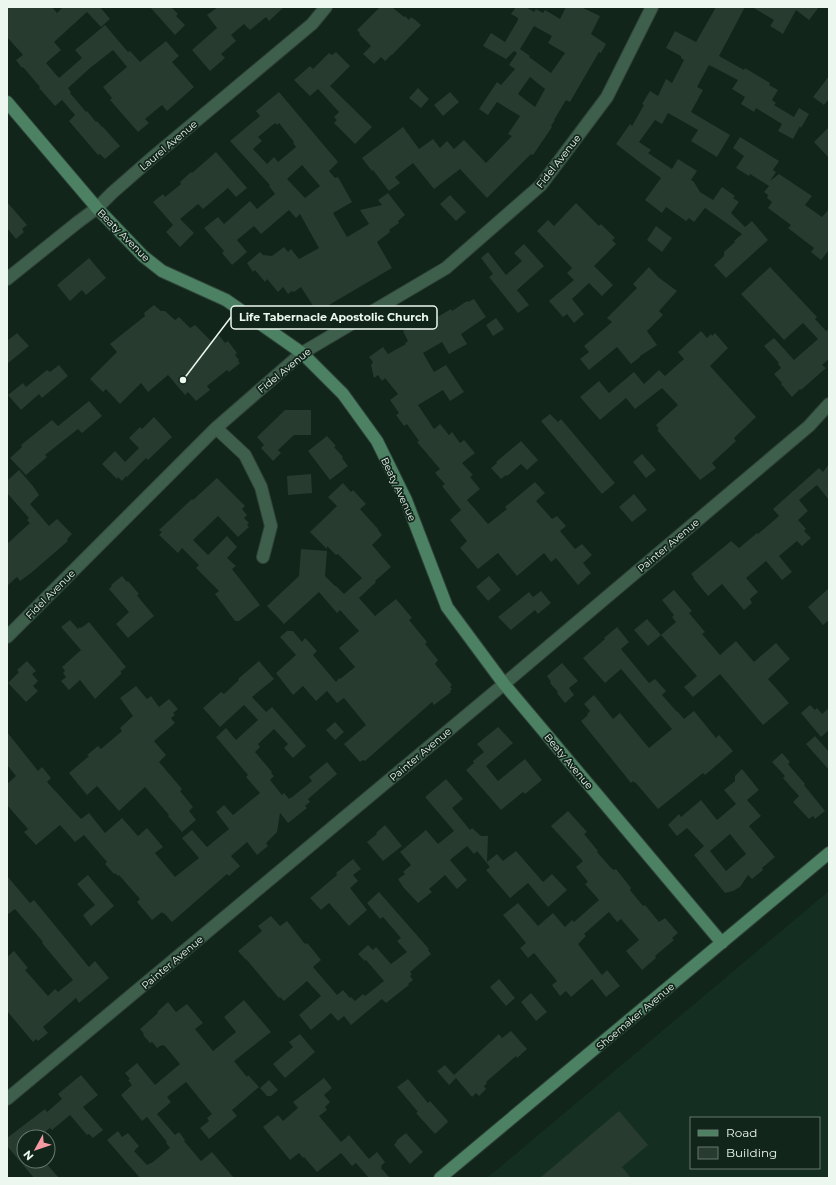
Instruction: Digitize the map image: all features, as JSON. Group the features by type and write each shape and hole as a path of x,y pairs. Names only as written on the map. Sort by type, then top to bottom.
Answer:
{"street":[{"name":"Laurel Avenue","path":"7,279 97,208 153,157 312,24 326,7"},
{"name":"Fidel Avenue","path":"7,637 216,428 302,353 446,268 541,185 607,97 652,7"},
{"name":"Beaty Avenue","path":"7,102 97,208 142,256 162,271 226,300 302,353 343,394 376,441 406,500 447,607 504,684 722,943"},
{"name":"Painter Avenue","path":"7,1099 504,684 809,426 829,404"},
{"path":"216,428 245,455 262,487 271,526 263,557"},
{"name":"Shoemaker Avenue","path":"440,1178 829,853"}],"shaded area":[{"path":"829,891 829,1178 487,1178"}],"building":[{"path":"7,7 52,7 57,13 63,7 100,7 110,19 101,27 87,12 54,42 61,50 46,63 59,78 82,58 75,50 105,25 128,52 130,51 140,62 166,41 179,56 172,62 194,87 167,111 162,105 145,119 149,123 138,132 110,100 112,98 103,87 127,67 113,50 90,68 68,88 71,92 70,93 86,112 87,111 120,146 105,159 100,154 98,155 69,121 75,115 62,100 55,106 16,60 23,55 7,37"},
{"path":"150,7 171,7 178,14 176,16 185,25 175,35"},
{"path":"218,7 284,7 269,21 266,17 250,30 244,24 231,35 236,41 221,54 225,58 210,71 192,50 217,28 207,15"},
{"path":"380,7 392,7 404,17 405,16 409,20 411,17 421,25 385,61 381,57 374,64 363,54 371,46 357,30"},
{"path":"516,7 526,7 534,12 536,9 543,13 545,10 560,19 566,7 581,7 600,16 591,34 606,44 601,53 599,52 570,102 566,100 554,120 551,126 552,127 533,155 531,154 487,198 460,169 434,189 413,163 395,177 400,183 389,191 362,158 403,127 419,149 433,139 440,148 447,141 454,149 464,140 486,163 512,136 508,134 520,116 497,102 488,115 479,109 497,82 501,85 515,69 509,65 517,53 514,51 506,59 483,46 491,33 505,42 518,20 518,18 511,14","holes":["534,26 552,36 548,43 565,53 551,73 520,49","530,77 545,89 535,107 518,94"]},
{"path":"716,7 745,7 719,56 744,70 745,68 770,83 769,85 778,90 772,100 776,103 774,105 794,117 799,108 809,114 793,139 778,131 782,124 756,108 754,112 741,104 745,97 732,89 738,80 709,65 697,87 703,90 691,112 730,135 717,157 691,141 698,130 668,113 662,124 655,120 639,142 651,150 648,153 672,169 678,159 697,171 691,180 700,192 713,200 722,187 735,196 733,198 739,202 731,213 745,227 752,221 768,240 726,278 714,265 724,256 724,252 742,234 705,208 694,222 689,218 686,221 666,207 662,213 645,200 661,178 616,144 630,124 632,126 650,91 658,96 666,79 672,83 684,60 681,56 666,48 675,31 696,42"},
{"path":"752,7 819,7 809,20 796,10 783,34 770,26 774,20"},
{"path":"336,52 350,66 330,86 372,127 355,144 334,123 337,120 334,117 339,112 318,89 310,96 294,80 310,66 313,69 329,53 332,55"},
{"path":"829,76 829,99 824,105 813,97"},
{"path":"418,88 429,99 421,108 409,98"},
{"path":"279,92 338,162 329,171 335,178 338,177 352,202 333,213 347,237 369,224 360,210 382,205 378,200 388,193 405,215 398,221 399,223 389,230 390,232 377,242 392,268 317,312 301,287 288,294 283,287 278,292 267,279 265,282 255,270 253,272 247,263 260,252 263,255 272,256 284,247 288,252 291,249 299,259 319,248 300,214 296,218 289,210 261,234 254,226 237,240 247,252 232,265 222,253 224,251 204,228 218,217 224,224 250,201 257,209 275,194 269,186 270,185 230,141 260,116 256,111","holes":["275,123 277,125 279,123 294,142 293,143 296,147 278,162 274,157 267,164 253,149 262,141 258,137","302,165 320,186 305,198 287,179"]},
{"path":"450,92 459,102 443,116 434,105"},
{"path":"829,127 829,158 814,142"},
{"path":"740,137 779,161 773,170 776,172 770,181 779,174 812,196 805,205 822,217 829,209 829,250 821,260 811,252 814,248 788,228 791,225 768,208 772,202 767,198 768,195 764,192 769,186 750,174 749,176 736,168 744,156 733,148"},
{"path":"216,152 247,188 236,197 228,188 203,209 198,204 180,219 194,233 180,247 166,232 173,225 153,202 163,194 165,197 181,184 180,182 191,172 192,173"},
{"path":"450,195 466,212 456,221 440,204"},
{"path":"7,202 27,225 22,229 24,232 16,239 7,228"},
{"path":"576,203 599,226 601,224 615,238 612,240 616,244 594,266 613,285 602,296 589,283 572,299 584,314 574,323 567,314 563,317 549,301 574,280 567,273 572,268 537,231 548,220 554,226"},
{"path":"656,226 672,238 662,252 647,240"},
{"path":"524,244 544,266 517,290 529,305 518,313 489,277 493,274 481,258 488,252 506,275 522,261 514,253"},
{"path":"89,258 106,278 86,295 82,290 70,301 57,285"},
{"path":"649,267 658,277 677,291 659,311 663,315 647,331 657,345 631,364 617,347 589,370 580,359 589,352 584,346 612,322 607,318 637,288 633,284"},
{"path":"770,267 817,317 815,319 826,331 829,329 829,359 822,365 826,368 792,397 774,374 781,368 778,364 779,363 764,346 774,338 794,360 818,339 803,323 784,340 741,294"},
{"path":"474,299 486,317 461,334 467,344 449,354 442,342 423,353 434,372 446,365 464,392 450,401 443,390 418,405 434,429 440,424 449,435 452,432 460,443 464,440 475,453 462,463 473,475 470,477 480,489 467,500 488,524 507,509 505,507 535,482 545,493 536,501 552,519 557,516 566,526 560,531 575,549 582,544 592,555 583,563 591,573 578,585 556,558 551,562 544,553 517,576 498,553 478,569 460,548 467,541 450,520 461,510 442,486 445,484 435,473 440,469 417,442 419,441 407,424 404,426 396,415 399,413 390,400 398,394 385,378 382,381 378,375 374,378 371,365 373,362 369,357 383,347 388,354 406,344 405,343 408,341 403,331 415,324 417,329 451,309 452,311 467,301 468,302"},
{"path":"154,305 161,311 165,311 175,320 179,317 190,328 195,325 211,341 219,335 225,343 228,341 237,353 235,355 240,363 229,372 227,370 207,386 210,390 196,401 188,392 185,395 168,375 148,392 141,383 120,404 106,389 103,392 90,379 117,352 110,344 145,316 144,313"},
{"path":"496,318 504,329 493,336 486,325"},
{"path":"701,331 707,338 711,334 712,336 715,333 728,348 710,366 756,417 734,438 736,441 712,463 716,468 700,480 657,430 659,429 656,425 678,405 662,388 635,409 626,398 600,420 580,397 599,381 609,393 634,372 644,384 659,370 665,376 684,359 678,352"},
{"path":"17,333 29,346 7,364 7,341"},
{"path":"59,365 68,376 42,398 39,394 21,410 8,395 23,383 26,387 47,370 50,372"},
{"path":"89,401 102,416 82,433 78,429 45,455 47,457 26,475 10,458 22,447 21,445 52,420 58,426"},
{"path":"285,410 311,410 311,435 294,435 278,450 281,453 273,461 261,448 264,445 257,437"},
{"path":"550,414 558,422 561,419 615,483 602,494 541,421"},
{"path":"154,417 172,437 148,460 146,458 122,481 118,477 117,479 102,464 115,451 125,462 139,448 129,438 140,427 142,429"},
{"path":"327,436 336,446 334,447 343,457 342,458 348,466 330,480 308,451"},
{"path":"521,441 538,460 527,470 521,464 501,479 491,468"},
{"path":"642,454 656,470 646,478 633,462"},
{"path":"829,464 829,500 817,485 799,500 808,511 798,520 806,529 804,531 811,538 802,546 797,541 779,556 792,572 782,580 766,561 746,578 758,592 750,599 752,603 744,610 722,584 708,596 691,574 731,541 739,548 757,533 758,534 779,516 773,509 819,468 823,472"},
{"path":"19,470 39,495 30,504 49,526 57,519 72,534 67,539 68,541 31,573 20,581 17,577 7,586 7,544 30,523 27,520 29,518 7,493 7,481"},
{"path":"311,474 312,493 288,495 287,476"},
{"path":"217,478 245,506 242,509 247,515 244,518 249,523 247,525 249,527 238,537 218,516 193,540 208,555 227,536 237,547 227,558 236,566 232,569 260,605 239,621 235,621 215,594 219,591 196,568 199,565 182,548 178,553 159,535 162,532 159,530"},
{"path":"343,483 351,492 353,490 366,504 360,509 382,535 372,545 391,567 359,598 375,616 396,599 412,618 409,620 427,642 425,644 438,660 435,664 452,685 450,687 452,689 450,691 451,692 434,705 432,702 365,761 363,760 360,762 344,744 366,725 344,698 337,703 327,691 316,701 303,686 293,695 276,673 296,655 280,637 287,631 293,631 302,642 305,638 317,651 313,655 336,682 339,678 340,679 355,667 339,648 359,631 340,610 337,613 319,592 284,624 267,606 299,576 301,549 327,551 325,576 344,594 362,578 338,554 336,555 327,546 327,549 310,532 337,506 328,497"},
{"path":"634,494 647,510 632,522 619,507"},
{"path":"122,576 139,594 137,595 139,598 154,616 128,638 116,624 129,612 109,589 112,586 111,585"},
{"path":"489,576 501,590 488,601 476,587"},
{"path":"829,588 829,620 823,625 808,607"},
{"path":"674,590 692,611 689,613 705,632 702,634 720,655 736,641 754,662 776,643 790,659 768,679 789,703 763,725 720,674 693,697 684,687 697,676 661,635 676,622 672,617 674,615 662,600"},
{"path":"541,591 551,603 538,614 535,610 511,630 498,617 529,592 533,597"},
{"path":"647,619 661,635 648,646 634,630"},
{"path":"70,620 78,629 89,622 126,667 120,672 122,673 95,699 80,680 69,690 61,681 66,677 63,673 65,671 62,667 81,650 61,627"},
{"path":"617,627 629,642 621,649 649,683 655,679 666,691 662,695 684,719 694,711 716,738 719,735 733,751 705,775 703,773 658,809 635,782 634,783 633,781 631,783 581,721 590,711 584,704 594,695 613,719 620,713 649,748 672,729 621,669 605,683 583,658"},
{"path":"27,661 36,671 32,674 38,681 33,686 38,691 26,702 8,683 19,672 17,670"},
{"path":"259,661 274,679 252,697 266,712 272,707 306,746 293,758 284,748 288,744 274,729 258,744 260,747 255,752 272,772 271,773 274,776 270,780 282,795 284,793 289,799 312,781 309,777 327,762 337,774 308,799 310,802 305,806 307,808 288,823 280,813 277,832 266,843 268,846 257,855 247,842 231,856 240,866 229,876 227,874 172,922 162,912 152,920 137,902 140,899 119,875 114,874 105,864 107,862 84,835 75,842 60,825 36,845 24,832 28,829 7,805 7,784 16,776 7,765 7,732 38,771 42,767 51,778 47,782 81,819 89,813 105,833 122,818 138,836 147,828 163,847 155,853 175,877 199,858 182,838 192,830 207,847 229,829 216,812 224,805 233,815 260,793 246,777 248,775 216,737 226,728 236,740 258,720 244,705 220,727 203,708 221,692 224,694 239,680 238,679"},
{"path":"562,663 578,681 569,688 574,695 565,703 550,683 551,682 547,676"},
{"path":"136,686 147,699 151,696 159,707 169,699 178,709 173,713 175,715 171,718 175,723 154,741 166,755 159,762 182,789 180,791 193,807 189,811 196,820 182,832 145,787 119,811 97,786 87,795 69,773 98,746 101,749 122,731 120,728 133,716 120,698"},
{"path":"810,705 815,710 817,708 822,714 829,708 829,730 821,737 801,713"},
{"path":"335,722 344,732 335,740 326,730"},
{"path":"498,727 513,743 486,766 498,781 525,759 542,780 525,794 523,792 501,810 466,770 474,763 473,761 484,752 477,744"},
{"path":"815,736 829,752 829,770 806,744"},
{"path":"782,753 790,762 788,764 825,811 815,819 813,816 809,819 793,802 799,796 783,778 785,776 772,762"},
{"path":"742,769 759,790 747,800 761,816 749,826 775,857 752,879 748,875 740,887 725,893 694,855 704,846 687,828 677,836 668,825 679,814 681,817 701,800 717,820 736,804 724,790 735,781 735,776","holes":["730,834 746,854 726,871 710,851"]},
{"path":"446,779 463,799 452,808 470,830 472,828 481,836 488,836 487,862 497,854 503,861 516,851 543,882 552,874 567,890 548,907 528,883 510,898 486,870 490,867 477,851 474,854 467,846 450,860 467,880 457,889 445,875 429,889 432,892 418,903 403,887 398,879 405,874 403,872 411,865 400,852 426,830 438,844 454,831 425,797"},
{"path":"568,811 587,832 584,834 598,851 597,852 611,868 614,870 616,869 643,906 645,905 659,922 665,918 678,933 672,938 674,940 655,956 656,958 642,970 626,951 639,940 621,919 617,922 609,912 584,934 586,936 578,944 602,975 607,970 620,986 606,997 592,979 571,997 566,991 560,996 552,985 557,981 534,953 528,958 520,948 526,943 503,915 518,903 538,926 553,913 565,927 572,920 574,922 599,900 585,884 588,882 576,867 583,861 551,826"},
{"path":"385,825 402,846 383,861 367,842"},
{"path":"353,859 361,869 353,875 358,881 350,888 367,910 349,926 329,903 321,910 310,898"},
{"path":"88,875 114,906 91,926 83,915 95,905 77,884"},
{"path":"7,876 30,903 34,900 89,967 95,961 109,978 79,1003 76,998 43,1027 48,1033 38,1041 36,1039 33,1042 7,1011 7,957 14,951 28,968 25,970 48,996 55,989 58,992 73,980 15,909 7,915"},
{"path":"379,892 429,949 428,950 431,954 410,972 412,974 410,976 413,980 408,984 409,985 386,1003 382,999 351,1025 344,1016 338,1021 331,1013 311,1030 299,1015 321,996 307,981 284,1001 280,997 279,998 238,951 262,931 258,926 271,916 280,926 287,921 305,944 306,943 309,945 321,960 313,967 337,995 343,990 355,1001 363,994 365,996 384,981 366,960 365,961 358,954 368,945 373,950 376,947 391,964 407,952 397,941 401,938 383,917 380,919 367,903"},
{"path":"499,979 515,998 506,1006 490,987"},
{"path":"531,993 547,1012 536,1021 521,1002"},
{"path":"244,1000 271,1032 234,1061 247,1077 248,1075 259,1087 232,1110 237,1116 209,1139 200,1128 209,1121 207,1118 212,1114 186,1082 167,1097 171,1102 157,1114 175,1135 179,1132 185,1140 184,1141 201,1161 212,1152 234,1178 140,1178 107,1140 118,1131 122,1137 128,1133 139,1146 134,1151 147,1165 170,1148 147,1117 142,1121 121,1095 132,1085 128,1080 130,1079 125,1073 137,1063 155,1085 180,1064 164,1045 157,1048 152,1042 150,1043 140,1029 168,1002 176,1012 187,1004 203,1023 195,1029 213,1051 236,1032 224,1017"},
{"path":"511,1031 527,1049 517,1058 516,1056 486,1082 487,1083 484,1086 486,1089 479,1096 476,1093 472,1097 456,1078 449,1085 437,1071 445,1065 454,1075 499,1034 502,1038"},
{"path":"300,1034 315,1052 285,1078 273,1064 293,1047 289,1042"},
{"path":"81,1075 98,1095 83,1107 103,1130 93,1138 89,1134 87,1135 70,1115 53,1129 19,1129 45,1109 47,1112 62,1099 58,1094"},
{"path":"324,1078 332,1088 324,1095 330,1102 325,1107 327,1110 319,1116 341,1142 349,1135 369,1159 377,1152 385,1162 381,1168 390,1178 369,1178 356,1163 352,1166 341,1153 317,1172 299,1153 290,1160 263,1127 278,1115 283,1121 298,1108 293,1102"},
{"path":"408,1079 428,1103 430,1101 448,1122 435,1134 416,1113 418,1112 397,1087"},
{"path":"269,1080 278,1090 271,1096 267,1096 260,1088"},
{"path":"619,1111 648,1145 622,1167 631,1178 540,1178"},
{"path":"16,1131 16,1157 7,1146 7,1138"},
{"path":"406,1133 423,1152 410,1164 394,1145 397,1140"},
{"path":"26,1169 51,1169 59,1178 34,1178"}],"place":[{"name":"Life Tabernacle Apostolic Church","path":"183,380"}]}
